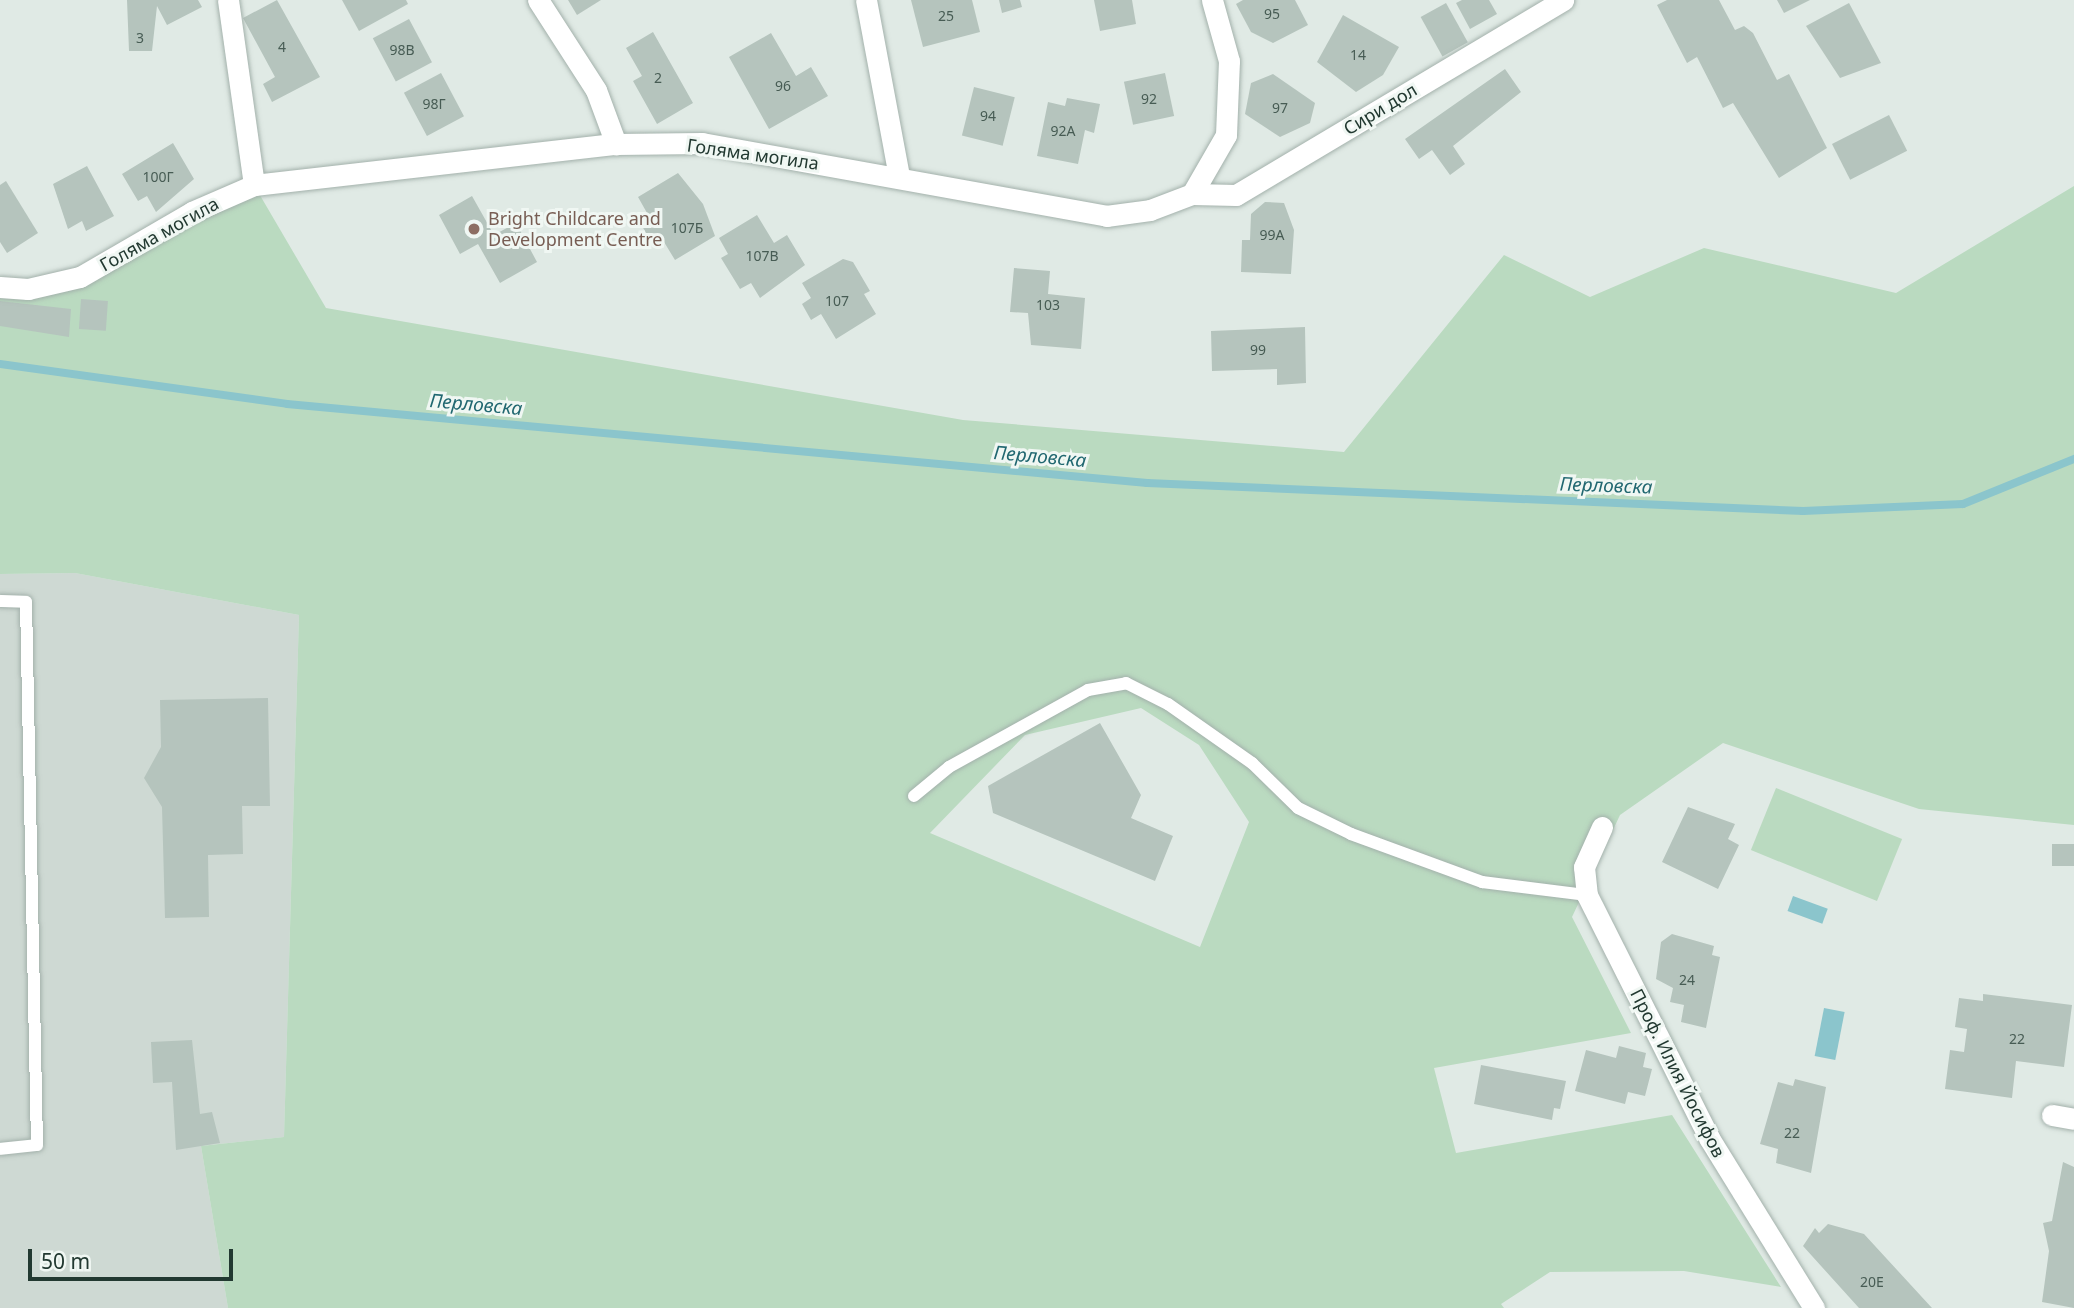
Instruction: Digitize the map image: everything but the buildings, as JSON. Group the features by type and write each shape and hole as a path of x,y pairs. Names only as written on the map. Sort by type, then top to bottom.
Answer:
{"street":[{"path":"228,0 254,185"},
{"path":"538,0 596,90 616,144"},
{"path":"866,0 899,176"},
{"path":"1192,194 1226,135 1231,98 1229,61 1212,0"},
{"name":"Сири дол","path":"1192,194 1236,195 1563,0"},
{"name":"Голяма могила","path":"0,287 28,289 80,277 192,212 254,185 616,144 702,143 899,176 1106,216 1150,210 1192,194"},
{"name":"Проф. Илия Йосифов","path":"1602,827 1584,867 1587,895 1709,1138 1814,1308"},
{"path":"2052,1115 2074,1119"}],"lane":[{"path":"0,601 26,602 37,1145 0,1149"},
{"path":"914,796 949,767 1088,690 1126,683 1168,704 1252,763 1298,808 1351,834 1482,882 1587,895"}],"shaded area":[{"path":"75,573 299,615 284,1137 201,1146 228,1308 0,1308 0,574"}],"green space":[{"path":"254,185 326,308 963,420 1344,452 1504,255 1590,297 1704,248 1896,293 2074,186 2074,825 1919,809 1723,743 1620,815 1572,917 1631,1033 1434,1068 1456,1153 1672,1115 1781,1287 1684,1271 1550,1272 1501,1304 1504,1308 228,1308 201,1146 284,1137 299,615 75,573 0,574 0,287 80,277","holes":["1141,708 1199,745 1249,822 1200,947 930,833 1025,735"]},
{"path":"1776,788 1902,839 1877,901 1751,850"}],"water":[{"path":"1793,896 1828,909 1822,924 1788,911"},
{"path":"1824,1008 1845,1012 1835,1060 1815,1056"}],"waterway":[{"name":"Перловска","path":"0,364 287,404 1147,483 1803,511 1963,504 2074,459"}],"place":[{"name":"Bright Childcare and Development Centre","path":"474,229"}]}
